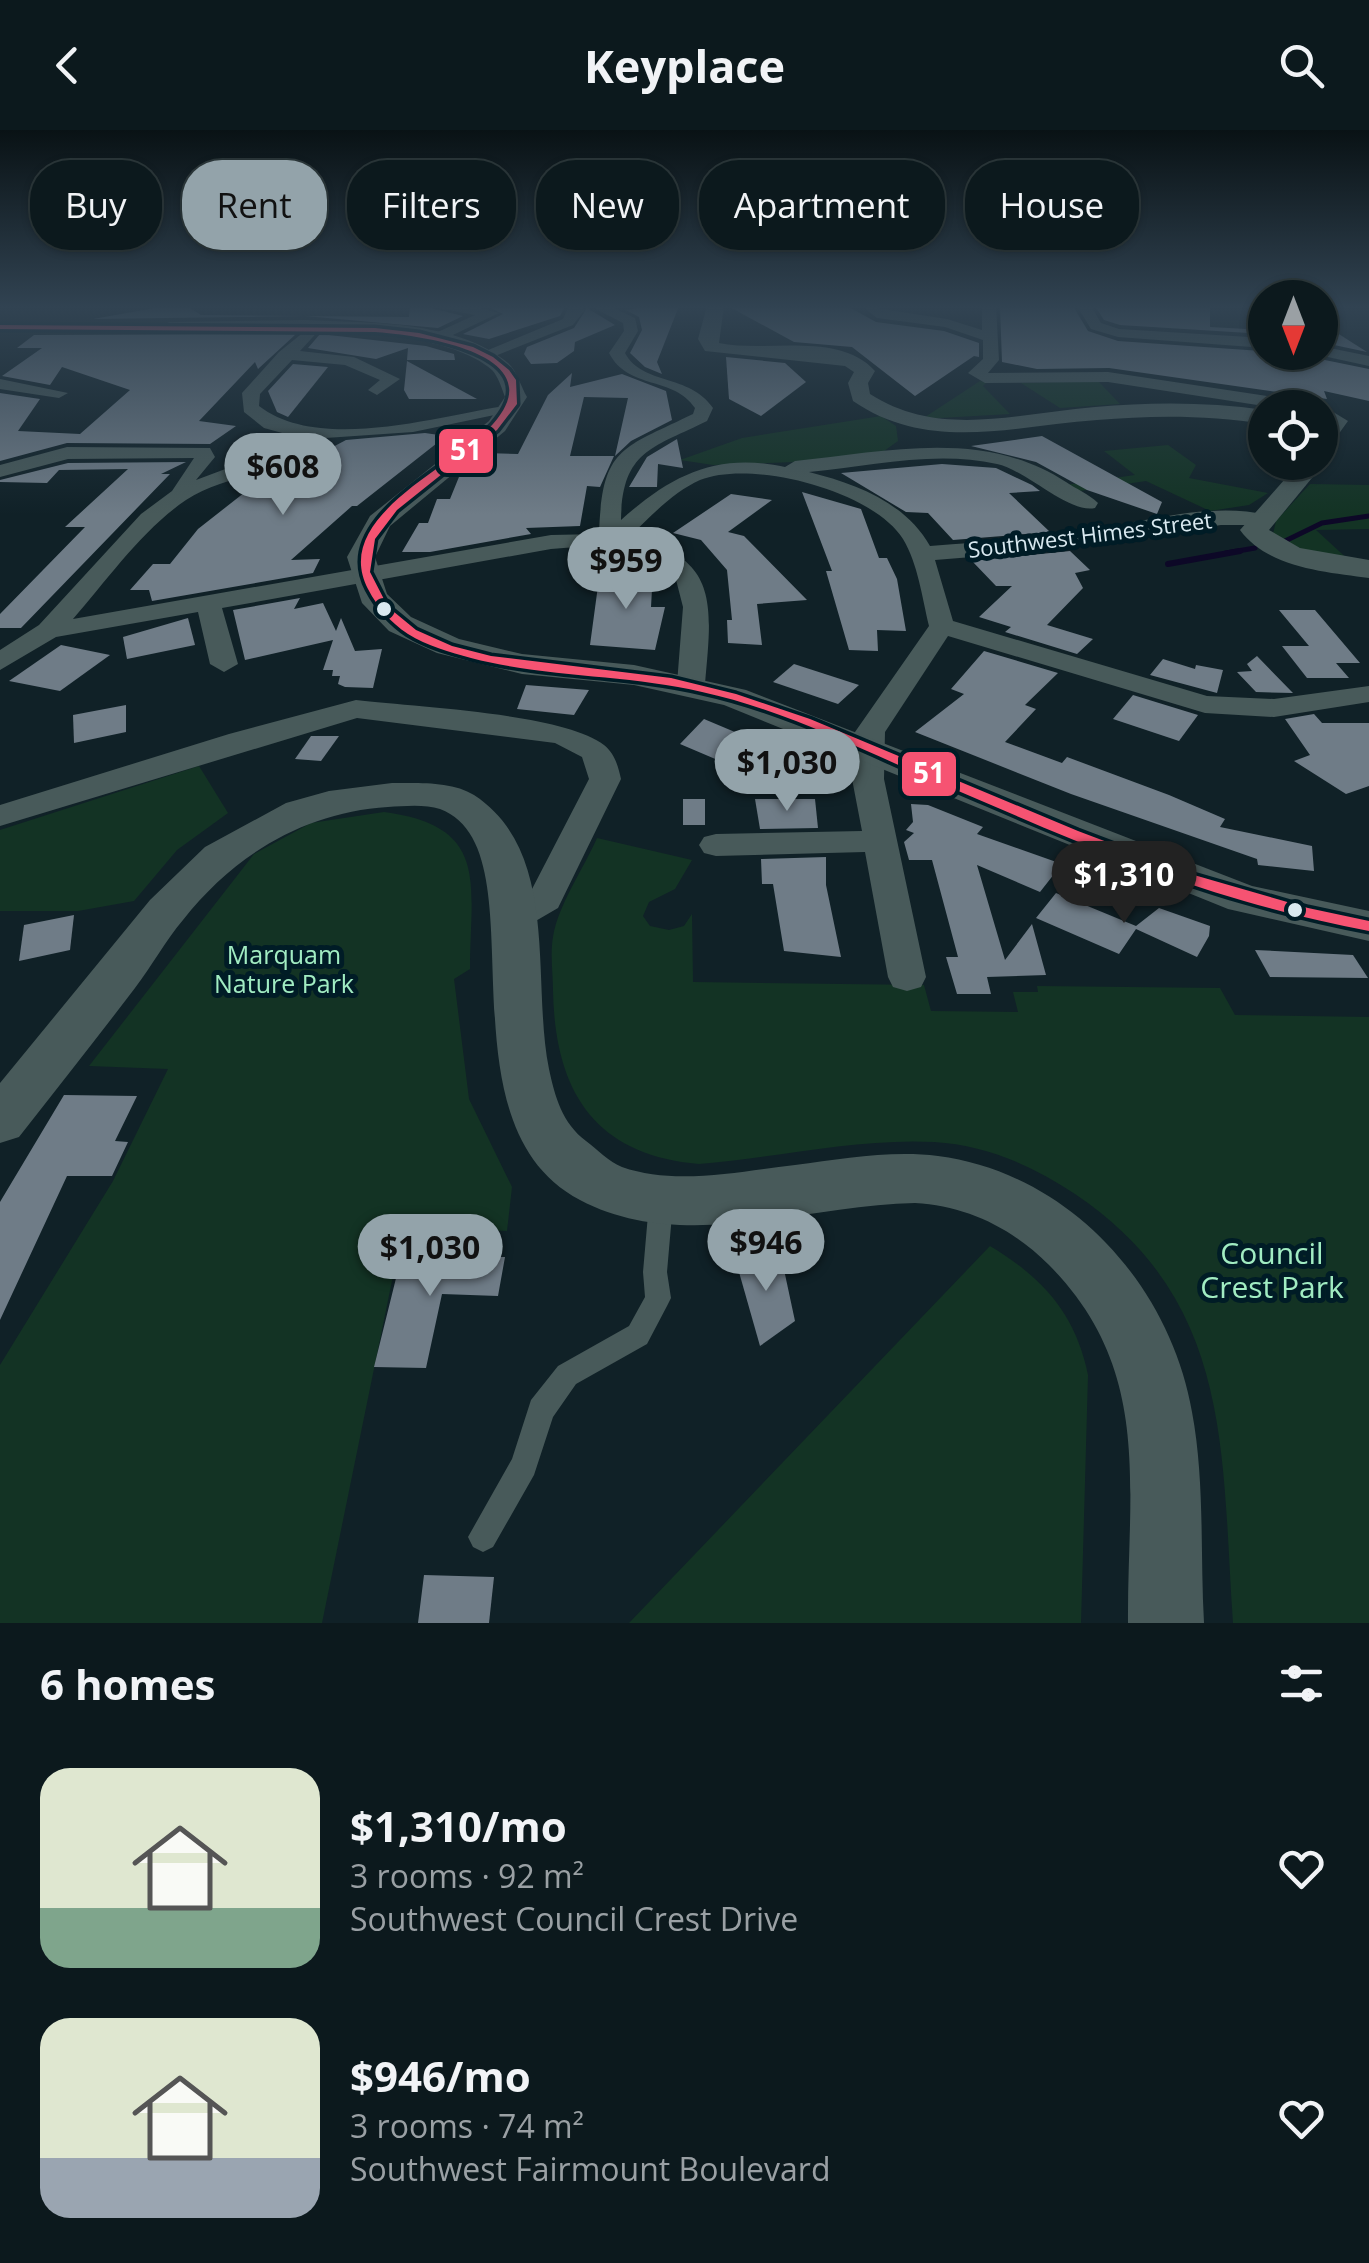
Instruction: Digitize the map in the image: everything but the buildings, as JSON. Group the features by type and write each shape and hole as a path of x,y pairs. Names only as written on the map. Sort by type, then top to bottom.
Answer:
{"street":[{"path":"269,376 248,400 261,420 308,431 407,430 510,410"},
{"path":"377,390 392,379 386,376"},
{"path":"507,376 514,382 516,397 510,410 373,529 362,550 363,576 390,616 448,646 522,664 691,684 867,748 1243,898 1367,925"},
{"path":"610,541 614,470 623,454 701,417 704,408 691,393 647,376"},
{"path":"863,376 858,384 860,397 878,411 916,425 952,427 1153,411 1248,416"},
{"path":"980,376 1108,377 1248,398"},
{"path":"0,384 60,392"},
{"path":"899,459 916,425"},
{"path":"0,662 48,631 150,519 182,493 291,451 308,431"},
{"path":"0,471 66,453 203,452 206,457 184,482 182,493"},
{"path":"610,541 700,472 770,471 969,455 1028,467 1060,491 1087,503"},
{"path":"770,471 835,486 884,507 911,533 942,626"},
{"path":"1296,480 1254,530 1270,545 1334,565 1369,569"},
{"name":"Southwest Himes Street","path":"920,554 1018,547 1221,518 1259,520"},
{"path":"48,631 550,542 610,541 660,553 690,578 691,684"},
{"path":"209,604 224,664"},
{"path":"942,626 1205,704 1274,708 1369,694"},
{"path":"907,977 880,841 867,748 873,726 942,626"},
{"path":"0,816 240,740 356,708 552,732 593,751 601,760 606,779 545,899 515,920"},
{"path":"0,1120 172,903 210,864 255,830 323,802 416,795 457,802 484,822 500,852 515,920 517,1035 530,1104 549,1142 595,1181 661,1202 899,1179 950,1182 1026,1210 1094,1269 1142,1347 1159,1410 1166,1623"},
{"path":"716,846 880,841"}],"lane":[{"path":"483,1537 524,1466 541,1410 568,1375 638,1334 658,1298 655,1272 661,1202"}],"green space":[{"path":"980,381 987,382 983,386 1010,414 922,419"},
{"path":"1098,381 1120,404 1060,408 1021,383"},
{"path":"881,416 896,426 898,441 873,459 713,465 680,460 742,438"},
{"path":"1168,445 1196,465 1189,478 1268,493 1249,505 1210,511 1146,481 1073,492 1065,485 1135,475 1104,451"},
{"path":"1310,484 1369,485 1369,529 1316,530 1353,564 1316,557 1273,534 1276,521"},
{"path":"199,766 228,813 177,850 134,901 78,911 0,911 0,830"},
{"name":"Marquam Nature Park","path":"384,812 418,819 443,830 458,845 467,864 472,911 470,969 454,979 469,1099 512,1187 507,1231 403,1227 322,1623 0,1623 0,1365 113,1181 168,1069 89,1066 254,854 311,823"},
{"name":"Council Crest Park","path":"597,838 692,860 675,889 649,902 643,916 650,926 669,930 684,926 692,914 693,982 924,985 931,1011 1018,1012 1013,992 1038,992 1037,986 1220,988 1235,1015 1369,1017 1369,1623 1233,1623 1220,1441 1209,1385 1192,1332 1165,1282 1127,1236 1075,1194 1008,1159 972,1147 934,1142 846,1146 699,1164 663,1158 608,1132 588,1112 562,1059 556,1027 552,950 560,912"},
{"path":"990,1246 1026,1271 1054,1299 1075,1333 1088,1375 1081,1623 629,1623"}],"waterway":[{"path":"1283,542 1322,523 1369,516"},
{"path":"1226,553 1255,548"},
{"path":"1168,564 1240,551"}],"transit line":[{"name":"51","path":"509,376 513,404 494,429 393,508 370,538 365,572 384,609 412,632 448,648 491,659 671,682 732,696 1189,878 1248,897 1369,926"}]}
